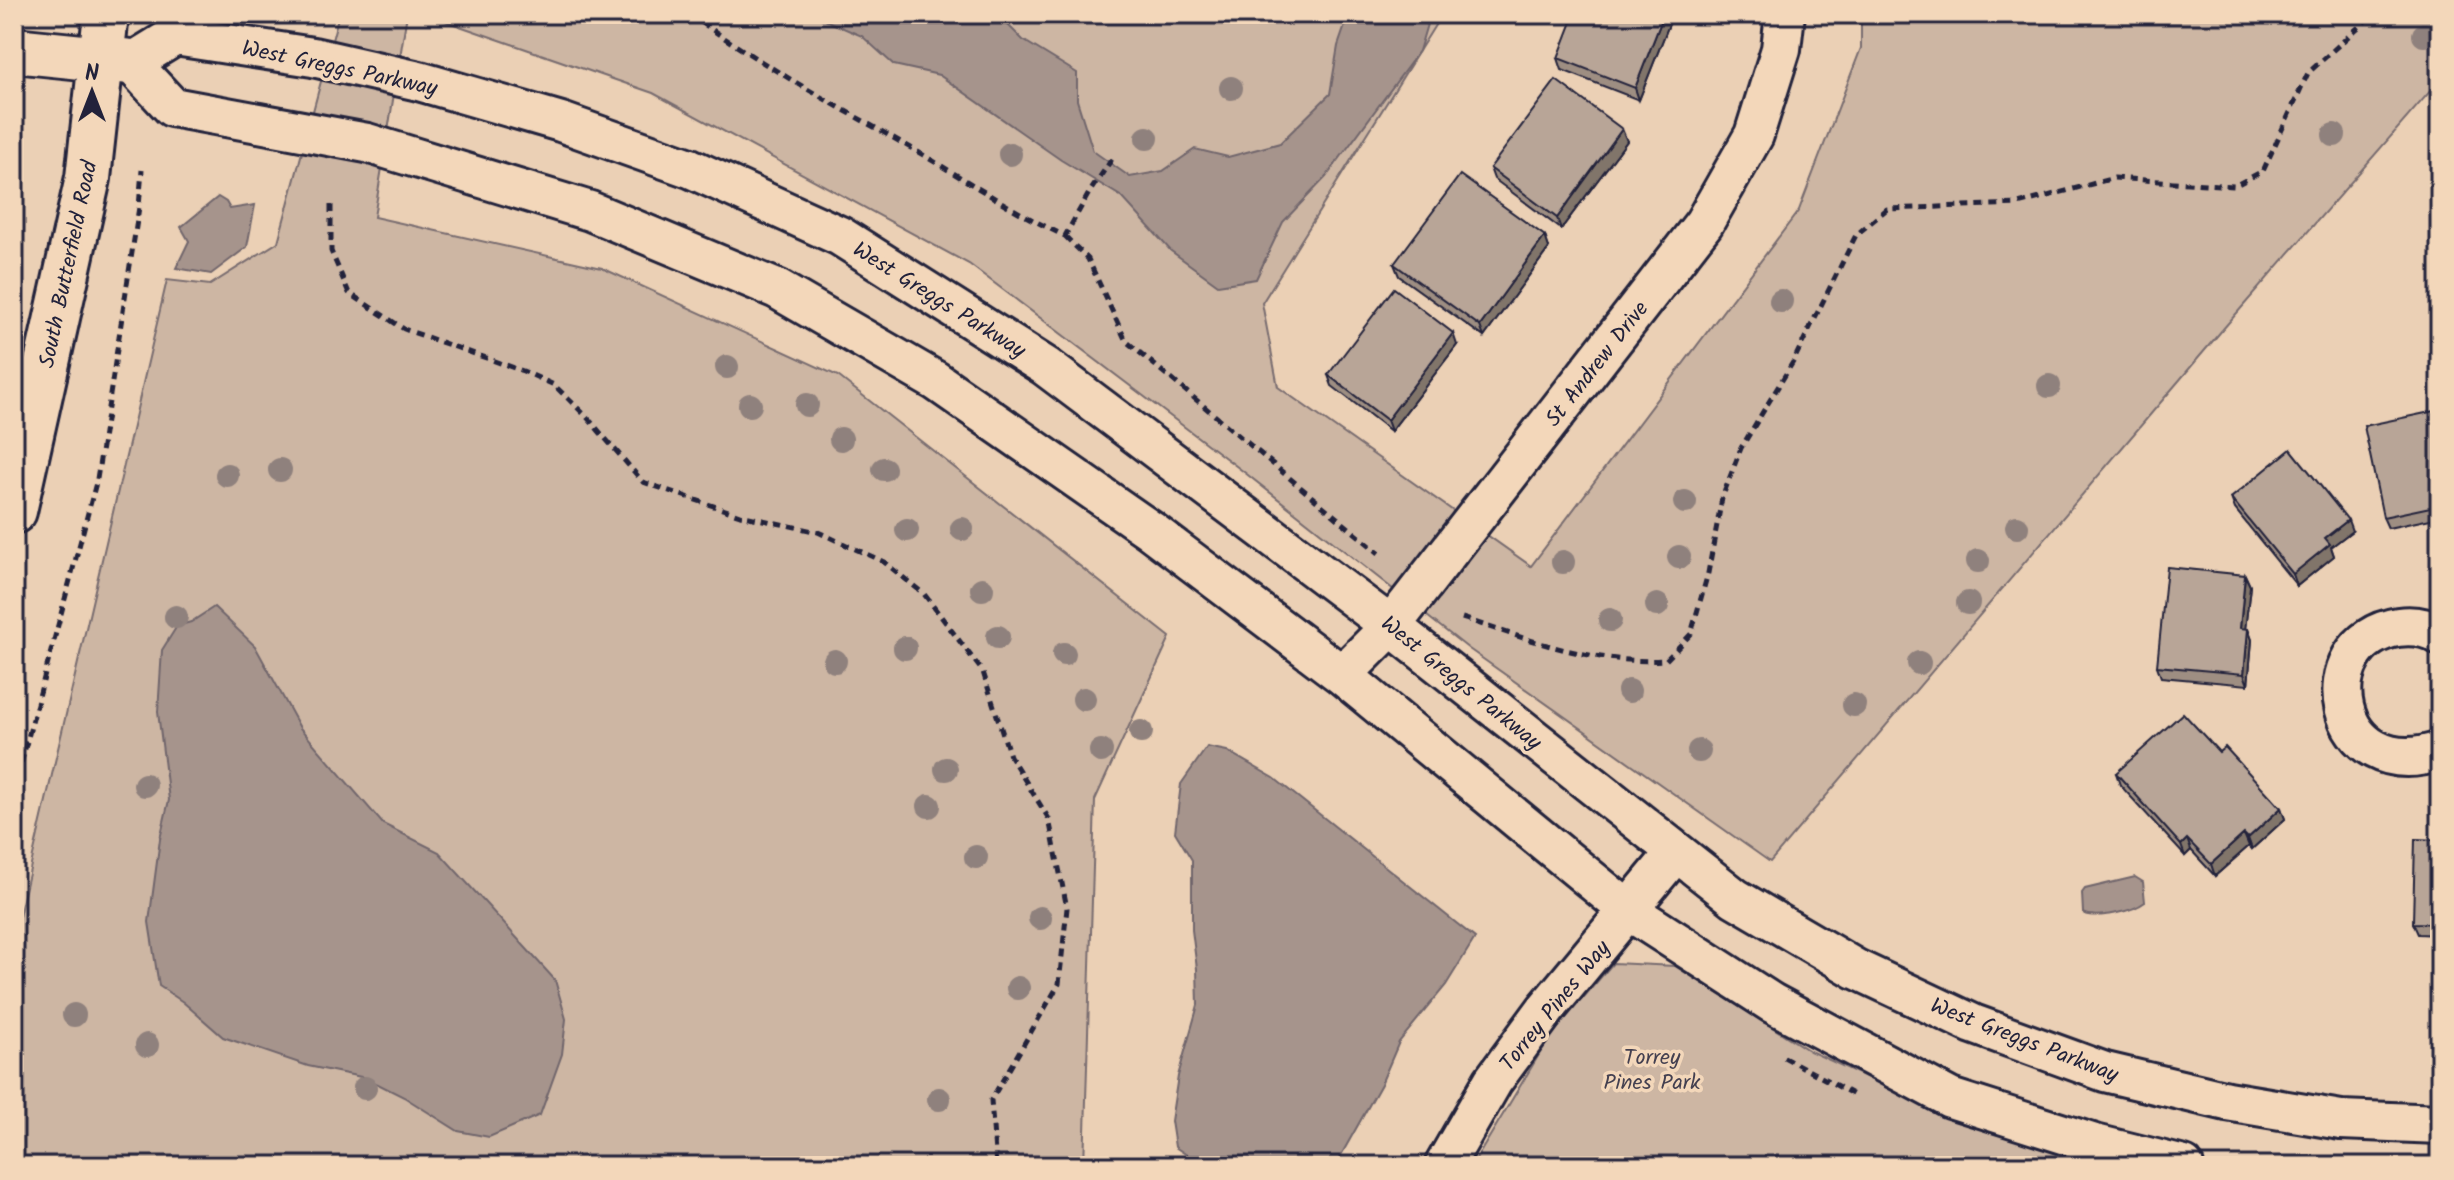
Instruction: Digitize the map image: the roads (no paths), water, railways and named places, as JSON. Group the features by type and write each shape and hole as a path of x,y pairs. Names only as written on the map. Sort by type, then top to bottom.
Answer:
{"main road":[{"name":"South Butterfield Road","path":"14,511 116,61 106,14"},
{"path":"14,50 116,61"}],"street":[{"name":"St Andrew Drive","path":"1342,675 1391,626 1704,223 1754,135 1781,49 1785,14"},
{"name":"West Greggs Parkway","path":"116,61 175,36 313,57 419,81 547,118 690,168 840,236 1045,366 1391,626 1735,898 1856,969 1973,1024 2105,1072 2227,1101 2341,1120 2440,1124"},
{"path":"116,61 172,107 382,148 590,211 777,289 936,381 1150,530 1342,675 1629,911 1772,1003 1950,1098 2095,1144 2184,1166"},
{"path":"2440,635 2431,629 2409,626 2388,629 2368,639 2353,654 2344,674 2342,696 2346,717 2358,736 2375,750 2396,758 2419,758 2440,751"},
{"name":"Torrey Pines Way","path":"1444,1166 1493,1081 1546,1009 1676,852"}],"park label":[{"name":"Torrey Pines Park","path":"1652,1068"}]}
